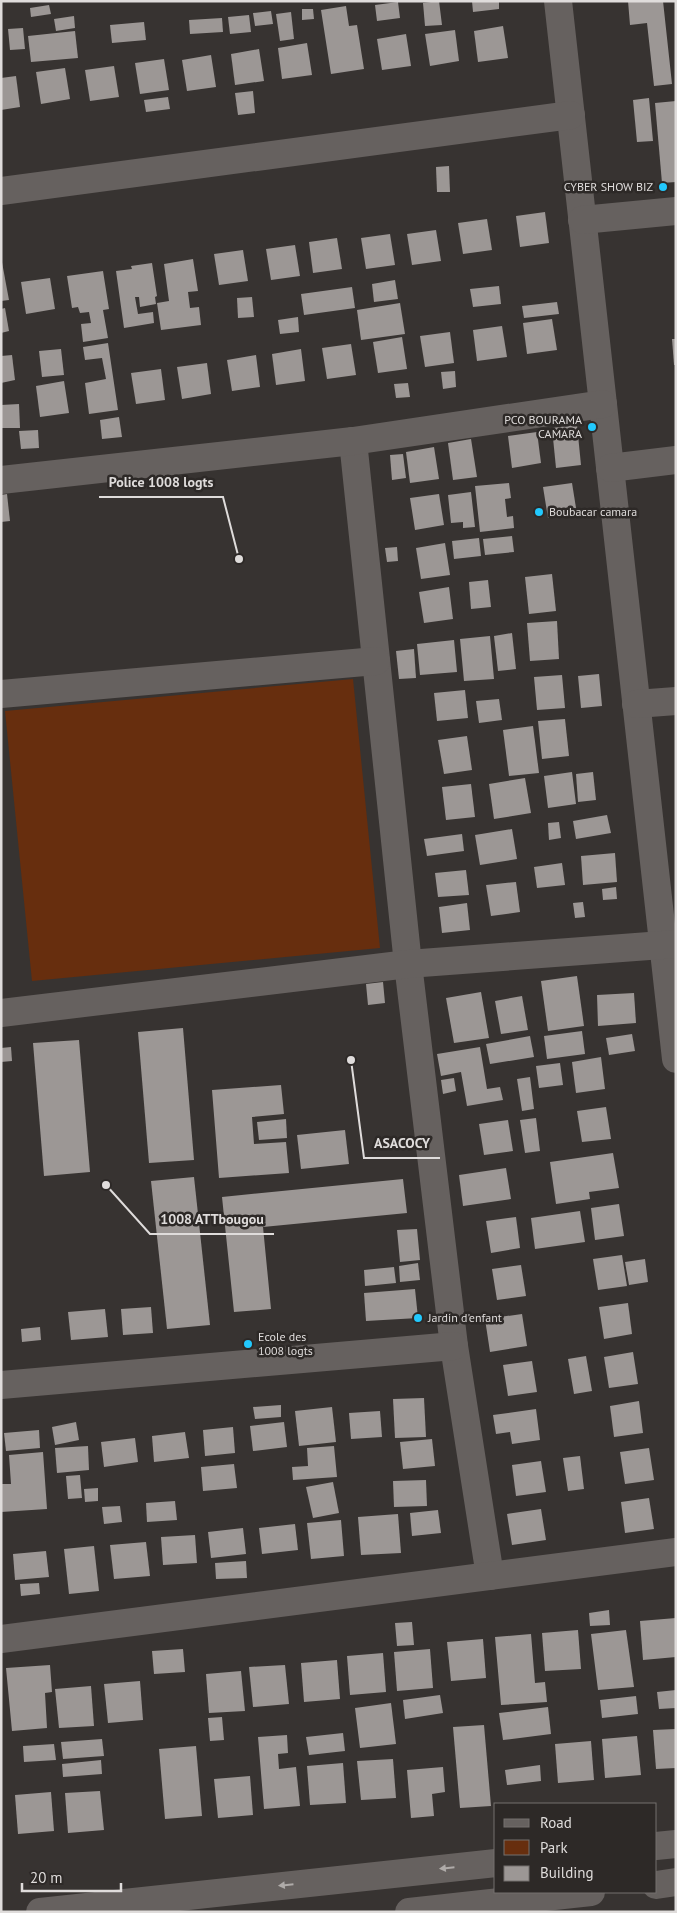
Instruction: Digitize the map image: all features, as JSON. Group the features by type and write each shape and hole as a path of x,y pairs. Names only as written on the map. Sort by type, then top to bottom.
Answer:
{"street":[{"path":"558,1 636,704 669,944 676,1058"},
{"path":"1,191 571,115"},
{"path":"582,220 676,211"},
{"path":"1,480 353,441 603,404"},
{"path":"353,441 408,964 454,1346 490,1576"},
{"path":"610,468 676,460"},
{"path":"1,694 376,661"},
{"path":"636,704 676,701"},
{"path":"1,1013 408,964 669,944"},
{"path":"1,1385 454,1346"},
{"path":"1,1639 676,1552"},
{"path":"657,1846 676,1844"},
{"path":"40,1912 494,1863"},
{"path":"657,1885 676,1882"},
{"path":"410,1912 582,1893"}],"green space":[{"path":"353,679 380,948 32,981 5,711"}],"building":[{"path":"439,1 442,25 425,26 423,3"},
{"path":"472,1 499,1 499,9 473,12"},
{"path":"628,1 663,1 672,84 654,86 647,23 630,25"},
{"path":"398,2 400,18 377,21 375,5"},
{"path":"49,5 51,14 31,17 30,8"},
{"path":"346,6 349,26 357,25 364,69 331,74 321,10"},
{"path":"302,9 313,9 314,19 302,20"},
{"path":"271,11 273,24 255,26 253,13"},
{"path":"291,12 294,39 280,41 276,14"},
{"path":"249,15 251,32 230,34 228,17"},
{"path":"74,16 75,28 56,31 54,19"},
{"path":"222,18 223,32 190,34 189,20"},
{"path":"144,22 146,40 112,43 110,25"},
{"path":"503,26 508,58 478,62 474,31"},
{"path":"23,28 25,49 10,50 8,29"},
{"path":"455,30 459,61 430,66 425,34"},
{"path":"75,31 78,58 31,62 28,36"},
{"path":"406,34 411,66 382,70 377,39"},
{"path":"307,43 312,75 282,79 278,48"},
{"path":"259,49 264,81 235,85 231,54"},
{"path":"211,55 216,87 187,91 182,60"},
{"path":"164,59 169,90 140,94 135,63"},
{"path":"114,66 119,97 90,101 85,70"},
{"path":"65,68 70,99 41,104 36,72"},
{"path":"16,76 20,107 1,110 1,78"},
{"path":"253,91 255,113 238,115 235,93"},
{"path":"168,97 170,109 146,112 144,100"},
{"path":"649,98 653,141 637,142 633,100"},
{"path":"676,101 676,182 662,183 655,103"},
{"path":"449,166 450,192 437,192 436,167"},
{"path":"545,212 549,243 520,247 516,216"},
{"path":"487,219 492,250 463,254 458,223"},
{"path":"436,230 441,261 412,265 407,234"},
{"path":"390,234 395,265 366,269 361,238"},
{"path":"337,238 342,269 313,273 309,242"},
{"path":"295,245 300,276 271,280 266,249"},
{"path":"243,250 248,281 219,285 214,254"},
{"path":"1,257 9,300 1,301"},
{"path":"193,259 198,291 188,292 190,308 199,307 201,325 161,330 157,303 169,301 164,264"},
{"path":"152,263 157,296 155,297 156,304 140,307 139,297 135,297 138,314 153,312 154,323 124,328 116,271 132,269 131,266"},
{"path":"103,271 109,309 103,310 108,338 83,342 81,324 91,323 89,312 80,313 78,307 72,308 67,276"},
{"path":"50,278 55,309 26,314 21,282"},
{"path":"395,280 398,299 374,302 372,284"},
{"path":"499,286 501,304 473,307 470,289"},
{"path":"352,287 355,308 304,315 301,294"},
{"path":"252,297 254,317 238,318 237,298"},
{"path":"557,302 559,314 524,318 522,306"},
{"path":"400,303 405,334 361,340 357,310"},
{"path":"5,308 9,331 1,333 1,309"},
{"path":"298,317 299,332 280,334 278,320"},
{"path":"552,319 557,350 527,354 523,323"},
{"path":"502,326 507,357 477,361 473,330"},
{"path":"450,332 454,363 425,367 420,336"},
{"path":"402,337 407,369 378,373 373,342"},
{"path":"672,339 676,339 676,365 674,365"},
{"path":"108,343 118,410 89,414 85,383 106,379 102,358 85,360 83,347"},
{"path":"351,344 356,375 327,379 322,348"},
{"path":"61,349 64,375 42,377 39,351"},
{"path":"301,349 305,381 276,385 272,354"},
{"path":"12,355 15,380 1,383 1,356"},
{"path":"256,355 260,387 232,391 227,360"},
{"path":"207,363 211,394 182,399 177,367"},
{"path":"161,369 165,400 136,404 131,373"},
{"path":"455,371 456,387 443,389 441,372"},
{"path":"64,381 69,413 40,417 36,386"},
{"path":"408,383 410,397 396,398 394,384"},
{"path":"19,404 20,428 1,428 1,405"},
{"path":"119,417 122,437 102,439 100,420"},
{"path":"577,425 581,465 556,468 552,428"},
{"path":"38,430 39,448 21,449 19,431"},
{"path":"537,432 541,463 512,468 508,436"},
{"path":"471,439 477,477 453,480 448,443"},
{"path":"434,447 439,479 410,483 406,452"},
{"path":"403,454 406,478 392,480 390,455"},
{"path":"509,483 511,498 505,499 507,517 513,516 514,528 480,532 475,486"},
{"path":"572,483 577,514 548,518 543,487"},
{"path":"471,492 475,527 463,528 463,522 451,523 448,495"},
{"path":"7,494 10,521 1,522 1,495"},
{"path":"439,494 444,525 415,530 410,498"},
{"path":"512,536 514,552 485,555 483,539"},
{"path":"479,538 481,556 454,559 452,541"},
{"path":"445,543 450,575 421,579 416,548"},
{"path":"397,547 398,561 387,562 385,548"},
{"path":"552,574 556,611 529,614 525,577"},
{"path":"488,580 491,607 471,609 469,582"},
{"path":"449,587 453,619 424,623 419,592"},
{"path":"557,621 559,659 530,661 527,623"},
{"path":"512,633 516,669 498,671 494,636"},
{"path":"490,636 494,679 464,681 460,639"},
{"path":"454,640 457,672 420,675 417,644"},
{"path":"414,649 416,678 399,679 396,651"},
{"path":"599,674 602,706 581,708 578,676"},
{"path":"562,675 565,708 537,710 534,677"},
{"path":"465,690 468,718 437,721 434,693"},
{"path":"499,699 502,720 479,723 476,701"},
{"path":"565,719 569,756 542,759 538,721"},
{"path":"533,726 539,773 509,776 503,730"},
{"path":"467,736 472,770 444,774 438,740"},
{"path":"572,772 576,804 548,808 544,776"},
{"path":"593,772 596,800 578,802 576,774"},
{"path":"525,778 531,813 494,819 489,784"},
{"path":"471,784 475,817 446,820 442,787"},
{"path":"607,815 611,833 576,839 573,821"},
{"path":"559,822 561,838 549,840 548,823"},
{"path":"512,829 517,859 480,865 475,835"},
{"path":"462,834 464,851 427,856 424,839"},
{"path":"615,853 617,882 583,885 581,856"},
{"path":"562,863 565,885 537,888 534,867"},
{"path":"466,870 469,895 438,897 435,873"},
{"path":"516,882 520,912 491,916 486,885"},
{"path":"616,887 617,899 603,900 602,889"},
{"path":"583,902 585,917 575,918 573,903"},
{"path":"467,903 470,930 442,933 439,907"},
{"path":"577,976 584,1026 548,1031 541,981"},
{"path":"383,982 385,1003 368,1005 366,984"},
{"path":"481,992 489,1038 454,1043 446,998"},
{"path":"634,993 636,1023 598,1026 597,995"},
{"path":"522,996 528,1030 501,1034 495,1001"},
{"path":"183,1028 194,1160 149,1163 138,1032"},
{"path":"582,1031 585,1054 547,1059 544,1036"},
{"path":"632,1034 635,1051 609,1055 606,1038"},
{"path":"530,1036 534,1057 490,1064 486,1044"},
{"path":"79,1040 90,1172 44,1176 33,1043"},
{"path":"11,1047 12,1061 1,1062 1,1048"},
{"path":"480,1047 487,1089 500,1087 503,1100 467,1106 461,1072 441,1076 437,1054"},
{"path":"601,1057 605,1089 576,1093 572,1062"},
{"path":"560,1063 563,1085 539,1088 536,1066"},
{"path":"530,1077 534,1109 522,1111 517,1079"},
{"path":"454,1078 456,1091 443,1094 441,1080"},
{"path":"281,1085 284,1114 252,1117 254,1144 286,1142 289,1173 219,1178 212,1090"},
{"path":"606,1107 611,1139 582,1142 577,1111"},
{"path":"536,1118 540,1151 525,1153 520,1120"},
{"path":"286,1119 287,1138 259,1140 257,1122"},
{"path":"508,1120 513,1151 484,1155 479,1124"},
{"path":"345,1130 349,1164 301,1169 297,1135"},
{"path":"613,1153 619,1188 589,1192 590,1199 556,1204 550,1162"},
{"path":"506,1168 511,1199 463,1206 459,1175"},
{"path":"194,1177 210,1325 167,1329 151,1181"},
{"path":"403,1179 407,1213 263,1227 271,1309 234,1312 222,1197"},
{"path":"619,1204 624,1236 595,1240 591,1208"},
{"path":"580,1211 585,1242 535,1249 531,1218"},
{"path":"516,1217 520,1248 491,1253 486,1221"},
{"path":"417,1229 420,1260 400,1262 397,1230"},
{"path":"622,1255 627,1286 598,1290 593,1259"},
{"path":"645,1259 648,1282 629,1285 625,1262"},
{"path":"418,1263 420,1280 400,1282 399,1266"},
{"path":"521,1265 526,1296 497,1300 492,1269"},
{"path":"394,1267 396,1283 365,1286 364,1270"},
{"path":"415,1289 418,1318 366,1321 364,1293"},
{"path":"628,1303 632,1334 604,1339 599,1307"},
{"path":"151,1307 153,1333 123,1335 121,1309"},
{"path":"105,1309 108,1337 71,1340 68,1312"},
{"path":"522,1314 527,1346 490,1352 485,1319"},
{"path":"40,1327 41,1340 22,1342 21,1329"},
{"path":"633,1352 638,1384 609,1388 604,1357"},
{"path":"586,1356 592,1391 574,1394 568,1359"},
{"path":"532,1361 537,1392 508,1396 503,1365"},
{"path":"424,1398 426,1437 395,1438 393,1399"},
{"path":"639,1401 643,1433 614,1437 610,1406"},
{"path":"281,1405 281,1417 255,1419 253,1407"},
{"path":"332,1407 336,1442 299,1446 295,1411"},
{"path":"536,1409 540,1440 512,1444 510,1432 496,1434 493,1415"},
{"path":"380,1411 382,1437 351,1439 349,1413"},
{"path":"76,1422 79,1440 55,1445 52,1427"},
{"path":"284,1422 287,1447 253,1451 250,1426"},
{"path":"233,1427 235,1453 205,1456 203,1430"},
{"path":"39,1430 40,1448 6,1451 4,1433"},
{"path":"185,1432 189,1458 154,1462 152,1436"},
{"path":"135,1438 138,1462 104,1467 101,1442"},
{"path":"432,1439 435,1466 403,1469 400,1442"},
{"path":"88,1446 89,1470 57,1473 55,1448"},
{"path":"334,1446 337,1477 293,1480 292,1467 308,1466 307,1448"},
{"path":"649,1448 654,1480 625,1484 620,1452"},
{"path":"43,1452 47,1509 1,1512 1,1484 11,1484 9,1455"},
{"path":"580,1456 584,1489 568,1491 563,1458"},
{"path":"541,1461 546,1492 516,1496 512,1465"},
{"path":"234,1464 237,1488 203,1491 201,1467"},
{"path":"80,1475 82,1498 68,1499 66,1476"},
{"path":"426,1480 427,1506 394,1507 393,1481"},
{"path":"333,1482 339,1513 313,1518 306,1487"},
{"path":"98,1488 98,1501 85,1502 84,1489"},
{"path":"649,1498 654,1529 625,1533 621,1502"},
{"path":"175,1501 177,1520 147,1522 146,1503"},
{"path":"120,1506 122,1522 104,1524 102,1507"},
{"path":"541,1509 546,1540 512,1545 507,1514"},
{"path":"438,1510 441,1533 412,1536 410,1513"},
{"path":"398,1514 401,1553 361,1555 358,1517"},
{"path":"341,1520 344,1556 311,1559 307,1523"},
{"path":"295,1524 298,1550 262,1554 259,1528"},
{"path":"243,1528 246,1554 211,1558 208,1532"},
{"path":"195,1535 197,1563 163,1565 161,1537"},
{"path":"146,1542 150,1576 114,1579 110,1545"},
{"path":"94,1546 99,1591 69,1594 64,1549"},
{"path":"46,1551 49,1577 15,1580 13,1554"},
{"path":"246,1561 247,1578 216,1579 215,1563"},
{"path":"39,1583 40,1594 21,1596 20,1584"},
{"path":"609,1610 610,1625 590,1626 589,1613"},
{"path":"676,1618 676,1657 643,1660 640,1621"},
{"path":"412,1622 414,1645 397,1646 395,1623"},
{"path":"578,1630 581,1669 545,1671 542,1633"},
{"path":"626,1630 634,1687 598,1690 591,1634"},
{"path":"531,1634 535,1683 545,1682 547,1702 501,1705 495,1637"},
{"path":"483,1639 486,1678 451,1681 447,1642"},
{"path":"183,1649 185,1672 154,1674 152,1651"},
{"path":"430,1649 433,1688 397,1691 394,1652"},
{"path":"383,1653 386,1692 350,1695 347,1656"},
{"path":"337,1660 340,1699 304,1702 301,1663"},
{"path":"50,1665 52,1692 45,1693 47,1728 12,1731 6,1668"},
{"path":"285,1665 289,1704 253,1707 249,1667"},
{"path":"241,1671 245,1711 209,1713 206,1674"},
{"path":"140,1681 143,1720 108,1723 104,1684"},
{"path":"91,1686 94,1726 59,1728 55,1689"},
{"path":"676,1690 676,1708 659,1709 657,1692"},
{"path":"440,1695 443,1713 405,1719 403,1700"},
{"path":"636,1696 638,1714 602,1718 600,1700"},
{"path":"391,1703 396,1744 360,1748 355,1708"},
{"path":"548,1707 551,1734 503,1740 499,1713"},
{"path":"222,1717 224,1740 210,1741 208,1718"},
{"path":"484,1725 491,1806 460,1808 453,1727"},
{"path":"676,1729 676,1768 656,1769 653,1730"},
{"path":"343,1733 345,1751 309,1755 306,1737"},
{"path":"287,1735 288,1753 278,1754 279,1769 296,1767 300,1806 264,1809 258,1737"},
{"path":"637,1736 641,1775 605,1778 602,1739"},
{"path":"102,1739 104,1756 63,1759 61,1742"},
{"path":"591,1741 594,1780 558,1783 555,1744"},
{"path":"54,1744 56,1760 24,1762 23,1746"},
{"path":"196,1746 202,1816 165,1819 159,1749"},
{"path":"393,1759 396,1798 361,1800 357,1761"},
{"path":"101,1760 102,1774 63,1777 62,1764"},
{"path":"343,1763 346,1803 310,1805 307,1766"},
{"path":"540,1765 541,1781 507,1785 505,1770"},
{"path":"443,1767 445,1792 432,1794 434,1816 411,1818 407,1770"},
{"path":"250,1776 253,1815 218,1818 214,1779"},
{"path":"100,1791 104,1830 68,1833 65,1793"},
{"path":"51,1792 54,1831 18,1834 15,1795"}],"place":[{"name":"CYBER SHOW BIZ","path":"663,187"},
{"name":"PCO BOURAMA CAMARA","path":"592,427"},
{"name":"Boubacar camara","path":"539,512"},
{"name":"Police 1008 logts","path":"239,559"},
{"name":"ASACOCY","path":"351,1060"},
{"name":"1008 ATTbougou","path":"106,1185"},
{"name":"Jardin d'enfant","path":"418,1318"},
{"name":"Ecole des 1008 logts","path":"248,1344"}]}
